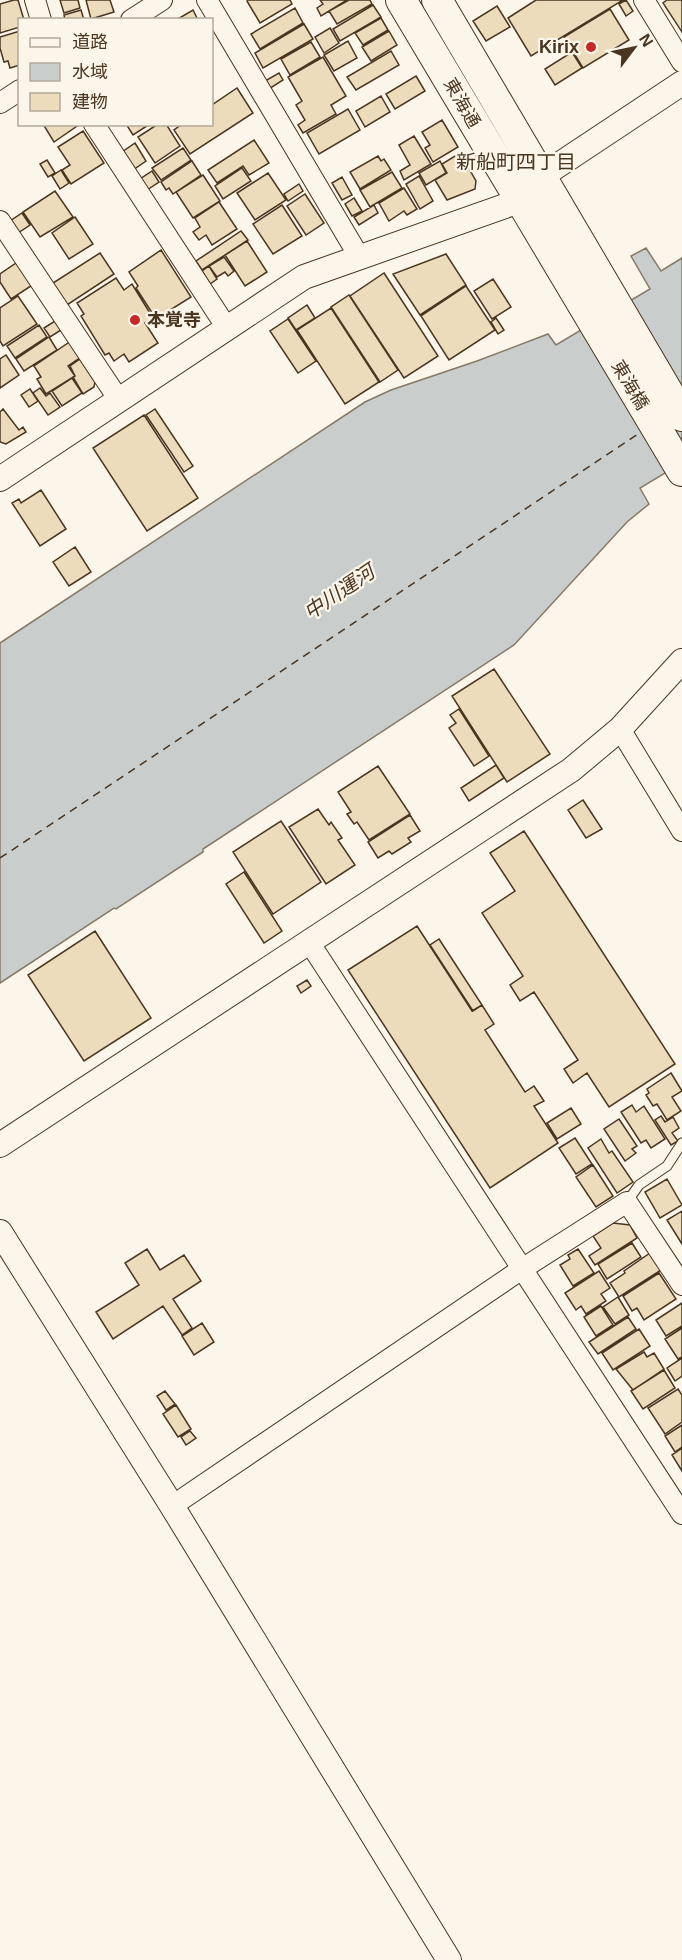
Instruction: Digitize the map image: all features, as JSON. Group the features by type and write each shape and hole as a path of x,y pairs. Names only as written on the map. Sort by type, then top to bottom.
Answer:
{"main road":[{"name":"東海通","path":"401,0 578,299"},
{"name":"東海橋","path":"437,0 682,416"},
{"name":"東海橋","path":"578,299 682,471"}],"street":[{"path":"35,0 40,18"},
{"path":"134,18 162,0"},
{"path":"207,0 360,258"},
{"path":"644,0 682,62"},
{"path":"2,473 119,400 304,277 519,201 542,176 682,83"},
{"path":"0,103 18,91"},
{"path":"94,126 227,328"},
{"path":"0,221 119,400"},
{"path":"0,1145 571,770 620,729 682,661"},
{"path":"620,729 682,831"},
{"path":"309,942 682,1514"},
{"path":"172,1506 522,1269 627,1202 682,1286"},
{"path":"0,1232 172,1506 449,1960"}],"lane":[{"path":"627,1202 639,1185 667,1166 682,1143"}],"water":[{"name":"中川運河","path":"646,248 661,271 682,258 682,463 640,488 649,504 627,522 514,645 203,849 203,852 0,983 0,643 365,402 391,390 548,334 556,345 650,289 631,256"}],"building":[{"path":"18,0 23,18 18,18 18,28 0,33 0,4"},
{"path":"60,0 78,0 80,8 64,13"},
{"path":"86,0 110,0 114,12 91,18"},
{"path":"248,0 290,0 292,4 260,23"},
{"path":"320,0 347,0 321,16 317,8 323,4"},
{"path":"349,0 370,0 372,4 337,24 329,11"},
{"path":"536,0 623,0 531,56 508,18"},
{"path":"626,0 633,11 626,16 619,4"},
{"path":"667,0 682,0 682,32 663,3"},
{"path":"373,5 381,17 340,41 333,29"},
{"path":"497,6 510,27 486,41 473,21"},
{"path":"295,8 303,23 260,49 251,34"},
{"path":"610,9 629,40 583,68 564,37"},
{"path":"81,10 83,18 65,18 64,15"},
{"path":"193,10 197,18 179,18"},
{"path":"381,18 388,30 363,45 355,33"},
{"path":"304,24 313,39 263,68 255,53"},
{"path":"330,28 339,43 324,53 315,37"},
{"path":"389,31 397,45 371,61 362,47"},
{"path":"18,32 18,66 10,68 8,61 4,62 0,37"},
{"path":"348,41 357,58 334,71 324,55"},
{"path":"311,42 320,57 290,75 281,59"},
{"path":"391,51 399,65 356,90 347,77"},
{"path":"572,52 582,68 555,85 545,69"},
{"path":"323,57 346,96 331,105 336,114 303,133 298,125 305,120 296,105 302,101 288,77"},
{"path":"279,73 283,80 269,89 265,81"},
{"path":"416,76 425,91 395,109 386,94"},
{"path":"237,88 253,113 190,154 174,130 179,126 213,126 213,104"},
{"path":"381,96 390,112 365,127 356,111"},
{"path":"348,109 360,130 319,154 307,133"},
{"path":"442,120 458,147 433,162 425,148 430,145 422,132"},
{"path":"44,126 77,126 54,142"},
{"path":"127,126 147,126 133,135"},
{"path":"155,126 167,126 180,146 155,163 138,137"},
{"path":"83,131 104,163 71,184 62,170 70,165 58,147"},
{"path":"414,136 431,164 404,180 400,171 410,165 399,145"},
{"path":"254,140 269,163 249,175 243,166 217,183 208,170"},
{"path":"135,143 146,161 133,170 122,152"},
{"path":"183,148 191,160 161,180 152,168"},
{"path":"460,153 476,181 475,189 447,200 435,180 447,173 442,164"},
{"path":"378,156 381,161 384,159 391,170 360,189 350,172"},
{"path":"47,160 55,173 48,177 40,164"},
{"path":"192,161 201,175 173,194 169,188 166,190 161,182"},
{"path":"440,161 446,173 426,185 419,173"},
{"path":"242,168 251,181 223,199 215,186"},
{"path":"61,170 69,183 60,189 52,176"},
{"path":"152,171 159,182 147,190 140,179"},
{"path":"392,172 402,188 370,207 360,190"},
{"path":"268,173 286,200 255,220 237,193"},
{"path":"203,175 220,201 193,218 176,192"},
{"path":"419,176 433,201 420,209 406,184"},
{"path":"342,177 352,195 342,200 332,183"},
{"path":"299,184 303,191 288,201 284,194"},
{"path":"404,188 417,209 407,215 404,211 389,221 379,203"},
{"path":"55,191 73,217 40,237 23,212"},
{"path":"305,194 324,223 306,235 287,206"},
{"path":"354,198 362,211 352,216 345,204"},
{"path":"219,202 237,229 212,245 206,235 199,240 193,232 200,227 195,218"},
{"path":"282,205 302,236 273,254 253,224"},
{"path":"374,205 378,213 359,225 354,217"},
{"path":"22,213 30,225 18,233 10,221"},
{"path":"75,217 93,244 69,259 52,233"},
{"path":"241,231 248,240 202,270 196,261"},
{"path":"247,241 267,272 245,286 225,255"},
{"path":"161,250 191,297 156,319 136,288 138,286 129,272"},
{"path":"100,253 114,274 67,305 53,283"},
{"path":"446,254 466,285 420,315 393,274"},
{"path":"224,257 234,271 228,276 225,272 217,277 209,266"},
{"path":"19,261 34,284 11,299 0,282 0,274"},
{"path":"209,266 217,279 210,284 202,271"},
{"path":"384,273 438,356 404,378 350,296"},
{"path":"116,278 124,290 132,284 153,318 145,323 158,343 129,362 124,354 114,361 109,353 105,355 81,316 84,314 77,303"},
{"path":"493,279 511,307 492,319 474,291"},
{"path":"466,286 495,330 449,360 421,316"},
{"path":"349,295 398,370 380,382 331,307"},
{"path":"18,296 37,324 3,346 0,341 0,308"},
{"path":"307,305 315,318 296,330 288,318"},
{"path":"331,308 379,382 345,404 297,330"},
{"path":"496,318 504,330 498,334 491,322"},
{"path":"288,319 316,361 298,373 270,331"},
{"path":"55,321 61,330 50,337 44,328"},
{"path":"39,325 47,337 15,358 7,346"},
{"path":"49,337 57,350 24,371 16,359"},
{"path":"71,341 81,357 68,366 75,376 46,394 37,379 41,377 34,366"},
{"path":"6,355 19,375 0,388 0,359"},
{"path":"80,359 95,382 94,387 83,394 73,377 75,376 70,366"},
{"path":"72,378 82,393 62,406 52,391"},
{"path":"40,388 46,396 50,393 60,407 48,415 33,393"},
{"path":"30,389 38,401 29,407 21,395"},
{"path":"3,409 19,430 23,427 26,432 6,444 0,442 0,412"},
{"path":"155,409 193,466 184,472 146,415"},
{"path":"144,415 198,498 147,531 93,448"},
{"path":"41,490 66,529 40,546 12,503 19,499 21,503"},
{"path":"75,547 91,572 69,586 53,562"},
{"path":"494,669 550,754 507,782 452,696"},
{"path":"459,709 489,756 474,766 449,728 456,723 450,715"},
{"path":"496,765 504,778 469,801 461,788"},
{"path":"378,766 410,814 369,840 357,822 354,824 347,814 351,812 338,792"},
{"path":"583,800 602,829 586,838 568,810"},
{"path":"318,809 342,838 338,840 355,865 326,884 289,827"},
{"path":"410,815 420,831 408,838 411,842 392,854 389,851 378,858 368,842"},
{"path":"281,821 321,882 273,914 233,852"},
{"path":"524,831 675,1064 609,1107 587,1073 573,1083 564,1069 578,1060 534,992 520,1001 510,985 523,976 482,913 515,891 490,853"},
{"path":"244,872 282,931 264,943 226,884"},
{"path":"417,926 472,1011 482,1005 494,1024 485,1030 525,1092 534,1086 544,1101 534,1106 558,1143 490,1188 348,970"},
{"path":"95,931 151,1018 84,1061 28,975"},
{"path":"439,939 482,1005 473,1011 430,945"},
{"path":"307,980 311,986 301,993 297,986"},
{"path":"671,1073 682,1091 672,1097 681,1111 667,1120 657,1104 653,1106 646,1095 649,1093 647,1089"},
{"path":"632,1105 636,1112 644,1106 665,1139 651,1148 646,1140 641,1143 621,1112"},
{"path":"571,1108 581,1124 557,1139 547,1123"},
{"path":"661,1116 665,1122 673,1117 679,1128 672,1133 678,1141 671,1145 655,1120"},
{"path":"619,1119 637,1146 632,1149 636,1153 625,1161 604,1129"},
{"path":"575,1138 592,1164 576,1174 559,1148"},
{"path":"601,1139 609,1153 612,1151 633,1182 617,1193 588,1148"},
{"path":"593,1165 613,1196 596,1207 576,1177"},
{"path":"667,1179 682,1205 660,1218 645,1192"},
{"path":"682,1211 682,1244 667,1220"},
{"path":"613,1223 630,1225 637,1238 595,1265 589,1256 601,1248 593,1236"},
{"path":"632,1243 641,1257 607,1279 598,1264"},
{"path":"147,1249 160,1270 184,1255 201,1281 173,1299 192,1328 182,1335 163,1306 113,1339 96,1312 139,1285 125,1263"},
{"path":"578,1249 594,1273 573,1286 560,1265 570,1259 568,1255"},
{"path":"650,1253 661,1270 619,1297 610,1283"},
{"path":"599,1271 610,1288 601,1294 606,1301 586,1314 581,1306 576,1310 565,1293"},
{"path":"659,1273 676,1299 644,1320 637,1308 632,1311 623,1296"},
{"path":"618,1297 629,1315 615,1324 603,1307"},
{"path":"682,1303 682,1326 666,1336 656,1320"},
{"path":"601,1306 613,1325 596,1336 584,1317"},
{"path":"628,1317 636,1329 598,1354 589,1342"},
{"path":"202,1323 214,1342 194,1355 182,1336"},
{"path":"682,1328 682,1357 678,1359 665,1339"},
{"path":"639,1329 650,1346 613,1370 602,1353"},
{"path":"644,1352 647,1357 654,1353 664,1369 633,1390 616,1369"},
{"path":"682,1358 682,1376 675,1381 667,1368"},
{"path":"664,1370 675,1388 643,1409 631,1391"},
{"path":"678,1389 682,1395 682,1422 665,1434 648,1408"},
{"path":"165,1391 175,1404 166,1410 157,1396"},
{"path":"176,1405 191,1429 178,1437 163,1414"},
{"path":"682,1425 682,1447 675,1452 665,1436"},
{"path":"190,1431 196,1438 186,1445 181,1437"},
{"path":"682,1448 682,1471 672,1455"}],"ferry route":[{"path":"0,858 641,432"}],"place":[{"name":"Kirix","path":"591,47"},
{"name":"本覚寺","path":"135,320"}],"district":[{"name":"新船町四丁目","path":"516,162"}]}
